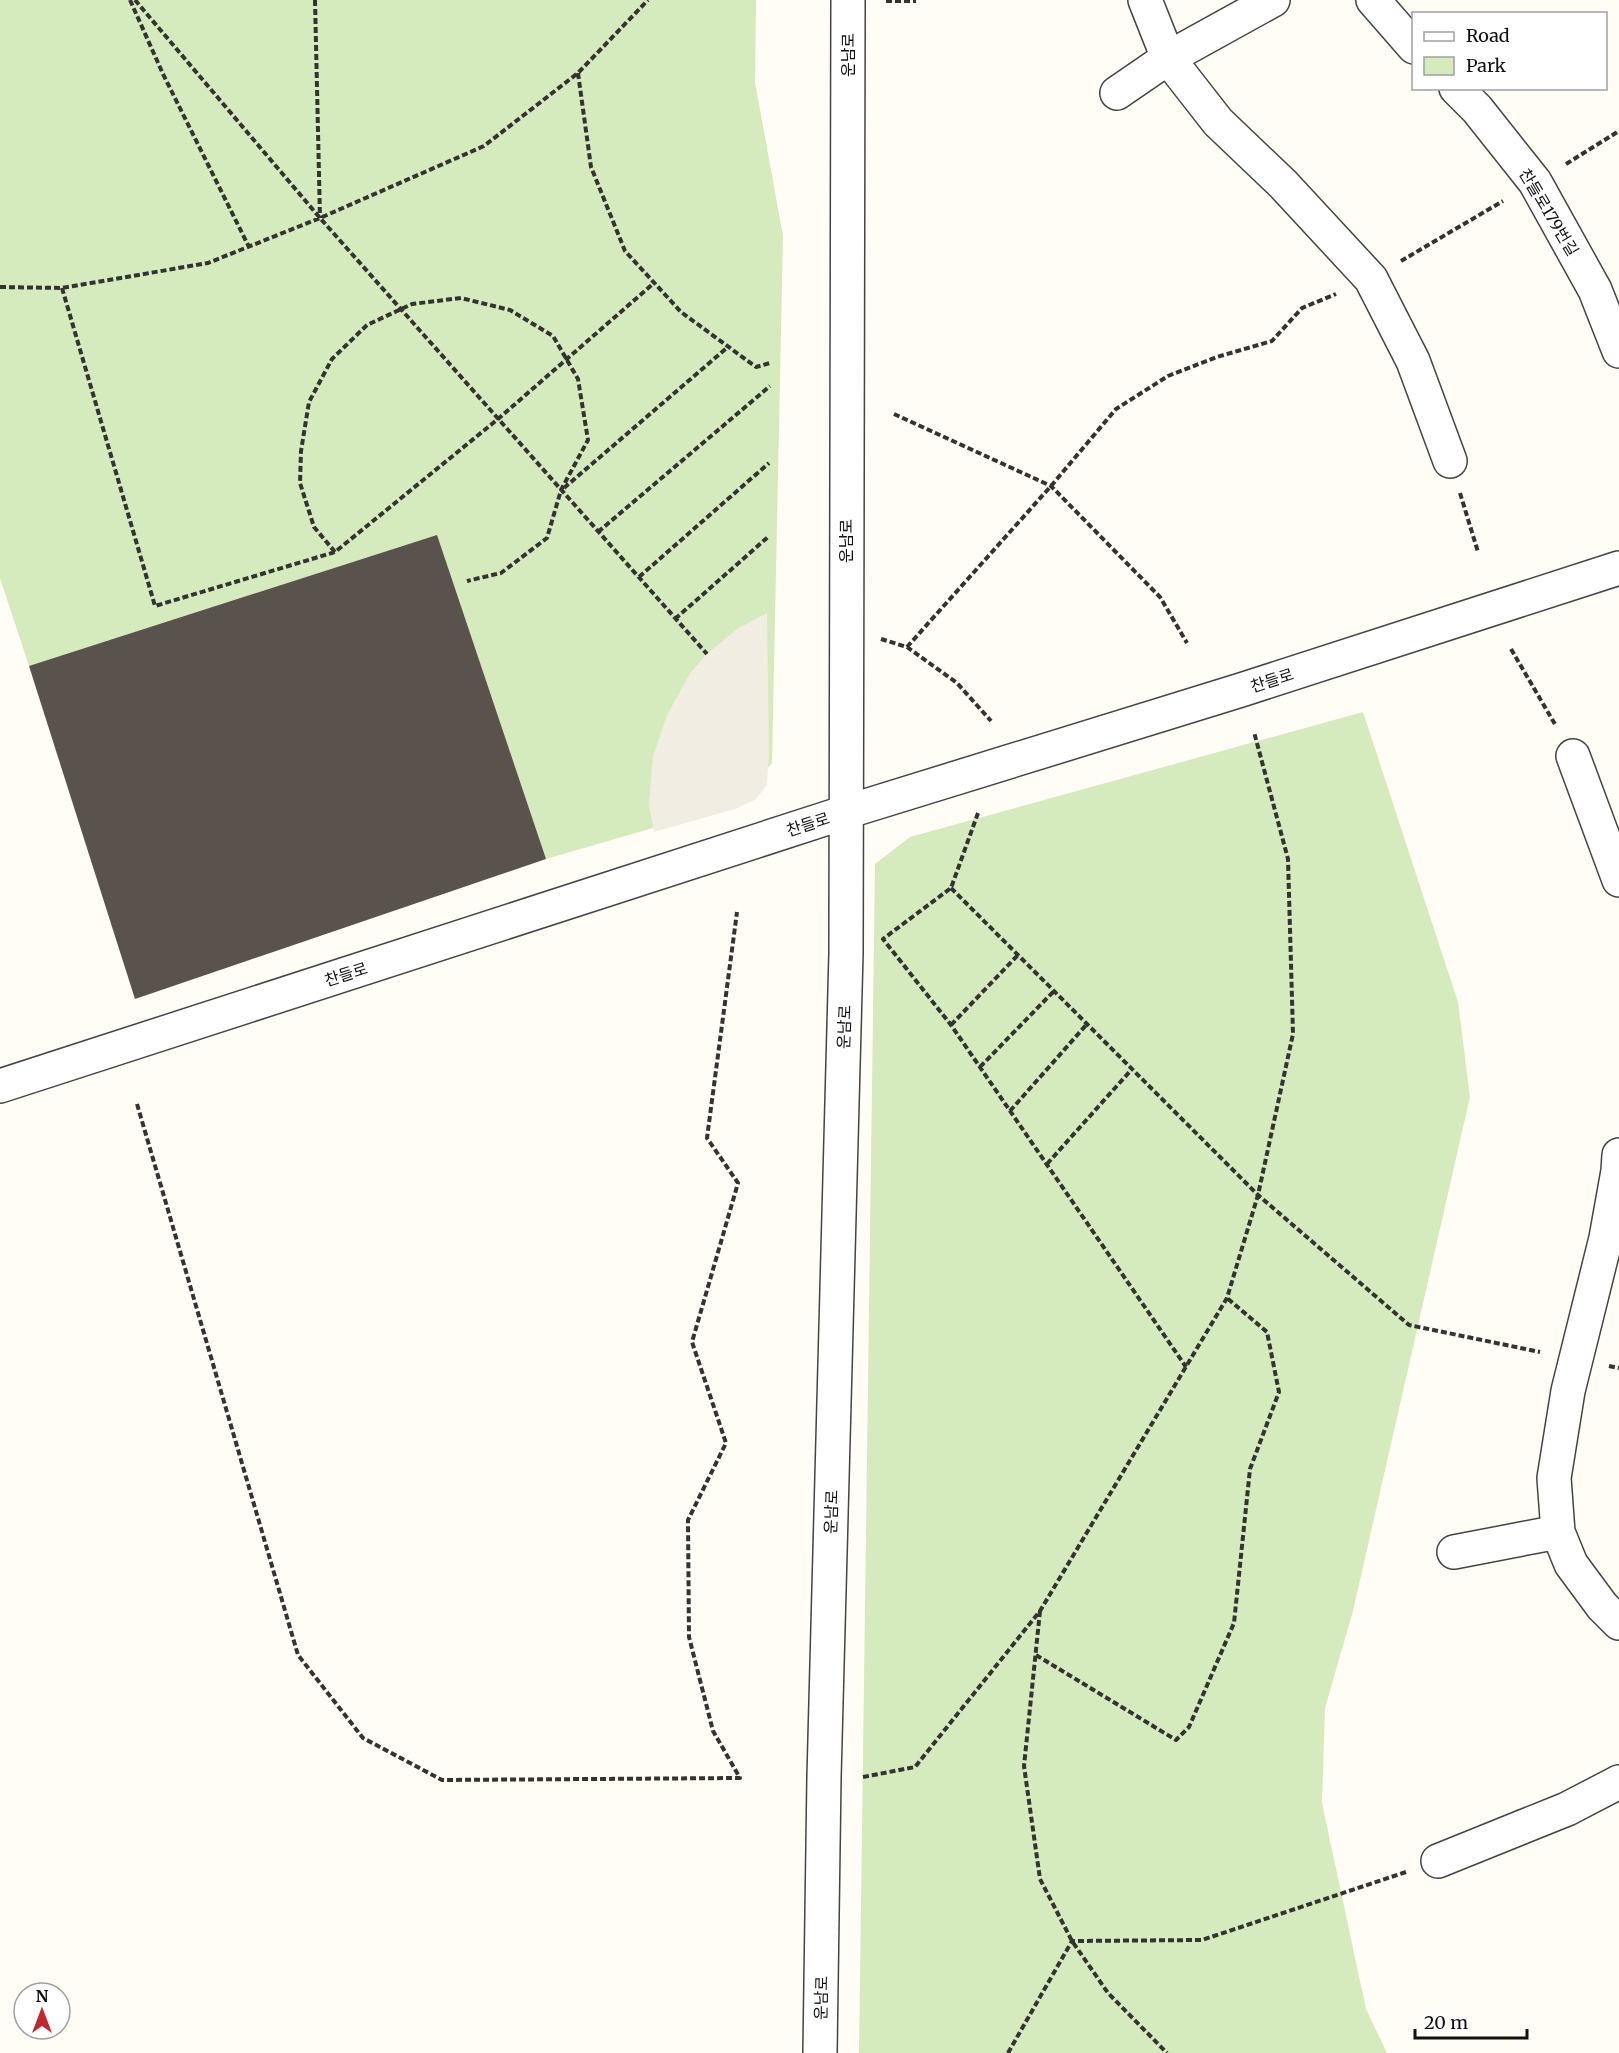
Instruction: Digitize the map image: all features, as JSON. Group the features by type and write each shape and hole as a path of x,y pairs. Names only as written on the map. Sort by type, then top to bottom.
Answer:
{"street":[{"name":"운남로","path":"820,2053 824,1777 846,953 848,0"},
{"path":"1145,0 1168,58 1218,122 1283,184 1371,279 1413,361 1450,461"},
{"path":"1116,93 1168,58 1273,0"},
{"path":"1373,0 1412,45"},
{"name":"찬들로179번길","path":"1458,90 1535,182 1595,290 1619,351"},
{"name":"찬들로","path":"0,1086 846,812 1241,690 1619,568"},
{"path":"1573,756 1619,880"},
{"path":"1619,1155 1606,1238 1568,1391 1554,1478 1558,1532 1572,1564 1602,1606 1619,1623"},
{"path":"1454,1552 1558,1532"},
{"path":"1438,1861 1567,1809 1619,1782"}],"path":[{"path":"133,0 320,218 707,654"},
{"path":"133,0 163,74 249,247"},
{"path":"315,0 320,218"},
{"path":"0,287 62,288 208,263 320,218 484,146 578,73 648,0"},
{"path":"886,1 916,1"},
{"path":"578,73 591,167 625,251 681,312 756,367 770,363"},
{"path":"1562,166 1619,131"},
{"path":"907,647 1051,486 1116,409 1168,376 1217,357 1272,341 1302,308 1371,279 1508,198"},
{"path":"62,288 155,606 335,552 498,418 654,283"},
{"path":"335,552 314,527 300,483 301,451 309,402 332,359 367,325 412,304 461,298 510,310 553,336 578,379 588,440 561,490 547,538 501,573 467,581"},
{"path":"561,490 729,346"},
{"path":"598,532 770,386"},
{"path":"894,414 1051,486 1160,597 1187,643"},
{"path":"1450,461 1478,552"},
{"path":"639,577 769,463"},
{"path":"675,619 768,537"},
{"path":"877,638 907,647 957,683 991,721"},
{"path":"1510,649 1573,756"},
{"path":"863,1777 915,1767 1040,1611 1227,1298 1258,1195 1293,1034 1287,859 1254,732"},
{"path":"978,813 951,888 883,939 951,1025 1186,1368"},
{"path":"951,888 1258,1195 1409,1325 1541,1352"},
{"path":"137,1104 298,1655 363,1737 442,1780 740,1778 713,1731 689,1637 688,1520 726,1443 692,1342 738,1183 707,1138 737,912"},
{"path":"951,1025 1018,955"},
{"path":"980,1067 1054,991"},
{"path":"1010,1111 1087,1024"},
{"path":"1047,1164 1132,1069"},
{"path":"1036,1655 1176,1740 1189,1727 1234,1623 1250,1469 1279,1392 1267,1332 1227,1298"},
{"path":"1040,1611 1024,1766 1040,1879 1072,1941 1108,1993 1167,2053"},
{"path":"1072,1941 1202,1940 1438,1861"},
{"path":"1008,2053 1072,1941"}],"green space":[{"path":"0,0 756,0 755,82 783,236 772,763 739,803 546,859 29,666 0,578"},
{"path":"1363,712 1458,1002 1470,1097 1353,1611 1325,1708 1322,1803 1366,2009 1387,2053 859,2053 875,864 910,837"}],"shaded area":[{"path":"767,613 769,752 767,785 755,800 735,809 654,832 649,804 653,756 668,713 691,672 707,654 737,629"}],"building":[{"path":"437,535 546,859 135,999 29,666"}]}
